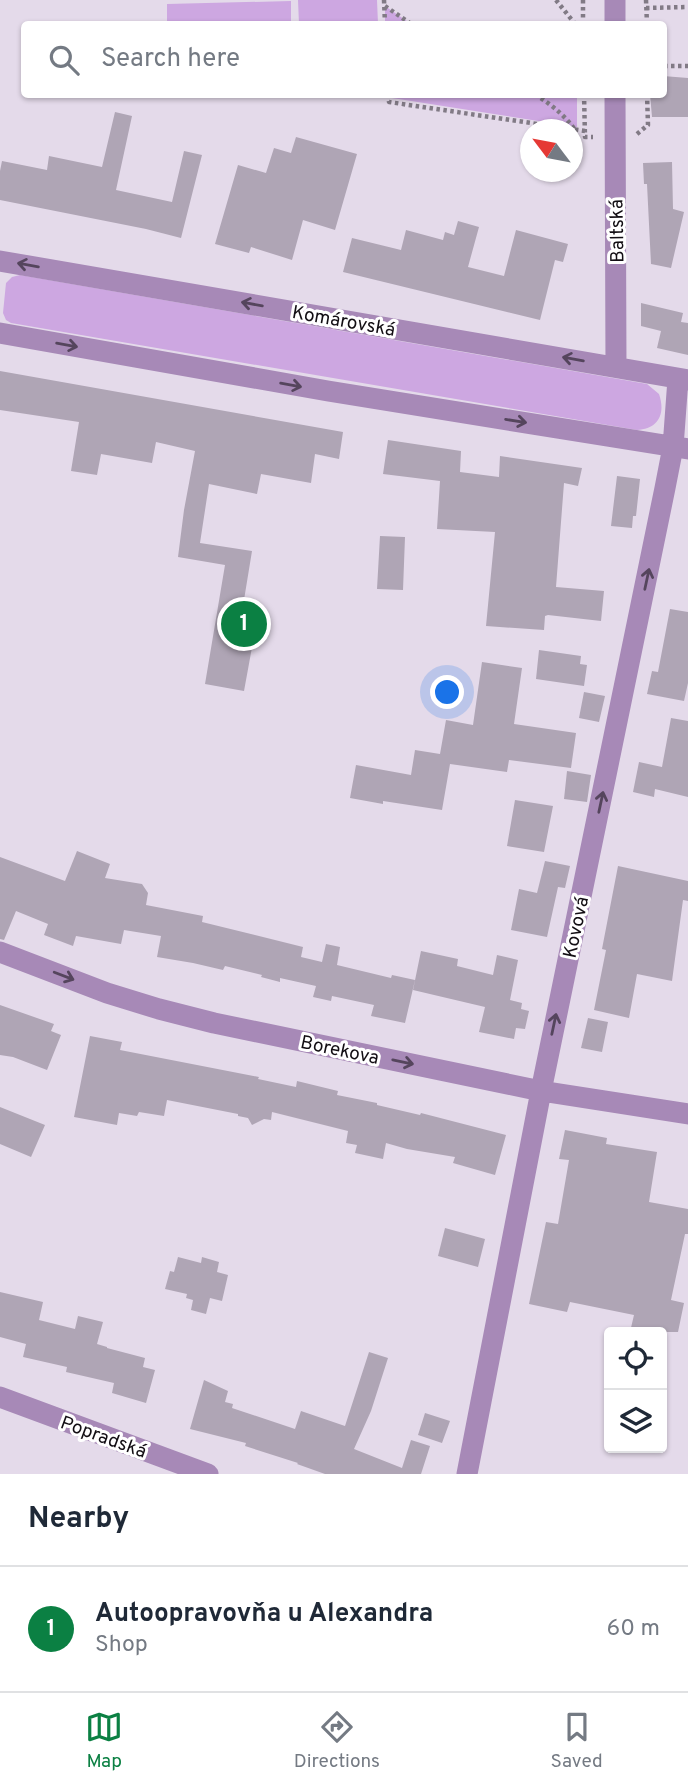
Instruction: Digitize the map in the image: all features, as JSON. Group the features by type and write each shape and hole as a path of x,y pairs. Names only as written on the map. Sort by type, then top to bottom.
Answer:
{"street":[{"path":"615,0 615,21"},
{"name":"Baltská","path":"615,98 616,367"},
{"name":"Komárovská","path":"0,261 683,379"},
{"path":"0,333 328,391 680,448"},
{"name":"Kovová","path":"467,1474 541,1091 660,516 680,448 683,379"},
{"name":"Borekova","path":"0,952 107,993 214,1023 541,1091 688,1114"},
{"name":"Popradská","path":"0,1397 208,1474"}],"path":[{"path":"556,0 573,21"},
{"path":"583,0 583,21"},
{"path":"646,0 646,21"},
{"path":"384,3 385,21"},
{"path":"384,3 407,21"},
{"path":"646,8 688,7"},
{"path":"667,66 688,66"},
{"path":"388,98 389,102 520,122"},
{"path":"541,98 567,119"},
{"path":"636,142 636,134 648,125 647,98"}],"shaded area":[{"path":"298,0 377,0 378,21 299,21"},
{"path":"291,1 291,21 167,21 167,4"},
{"path":"385,6 407,21 385,21"},
{"path":"392,98 577,98 577,119 526,119"},
{"path":"20,275 647,384 659,394 661,414 650,427 637,430 11,323 3,313 6,283 12,277"}],"building":[{"path":"667,76 688,78 688,117 652,117 650,98 667,98"},
{"path":"115,112 132,116 116,190 172,202 184,151 202,155 181,238 0,200 2,161 47,170 49,156 102,167"},
{"path":"296,137 357,154 335,230 303,220 292,260 251,247 249,253 215,244 238,165 266,173 274,148 291,153"},
{"path":"672,162 673,209 684,212 671,268 651,264 647,184 644,184 643,163"},
{"path":"458,221 479,227 468,267 504,276 516,230 568,244 563,262 555,260 540,320 343,272 352,238 401,250 406,230 443,240 445,232 454,235"},
{"path":"641,303 683,313 681,322 688,323 688,355 657,348 661,331 641,326"},
{"path":"0,371 343,432 339,459 315,454 311,483 261,474 257,494 209,484 200,543 252,551 243,606 259,609 244,691 205,684 225,565 178,557 195,451 156,442 152,463 101,454 97,475 71,471 79,422 0,410"},
{"path":"388,440 461,451 460,472 499,477 500,456 582,468 578,486 564,483 556,587 604,591 601,621 548,615 545,616 544,630 486,626 495,532 437,529 440,481 383,474"},
{"path":"617,476 640,479 632,528 611,526"},
{"path":"380,536 405,537 403,590 377,589"},
{"path":"670,609 688,612 688,683 684,701 647,694 652,671 658,672"},
{"path":"539,650 581,656 580,664 587,665 584,686 536,679"},
{"path":"482,662 522,668 514,724 576,733 571,768 509,760 507,772 450,764 442,810 350,798 356,765 411,775 415,750 440,754 446,720 473,725"},
{"path":"584,692 605,696 599,722 579,718"},
{"path":"671,718 688,721 688,797 655,789 654,797 633,792 639,762 662,767"},
{"path":"567,771 591,775 587,802 564,799"},
{"path":"515,800 553,806 544,852 507,846"},
{"path":"77,851 110,864 105,878 142,884 148,893 146,905 203,916 202,922 303,947 301,957 322,962 326,944 340,947 337,965 391,978 392,975 415,980 405,1023 371,1016 374,1005 332,996 331,1001 313,997 316,986 280,978 280,982 225,966 223,970 157,957 161,936 124,930 121,944 76,936 73,946 44,935 48,924 16,911 4,940 0,939 0,857 65,881"},
{"path":"545,861 570,866 565,888 558,887 547,937 511,930 519,889 537,893"},
{"path":"618,866 688,881 688,901 683,900 672,981 637,974 629,1018 594,1010 606,950 602,949"},
{"path":"421,951 458,959 457,966 493,975 497,955 518,960 510,1000 522,1003 521,1009 529,1011 525,1029 516,1028 514,1039 479,1032 485,1007 413,990"},
{"path":"0,1005 54,1024 51,1031 61,1035 47,1070 0,1055"},
{"path":"588,1018 608,1022 602,1052 581,1048"},
{"path":"90,1036 122,1042 120,1050 259,1077 258,1079 296,1087 297,1081 338,1091 337,1095 506,1135 495,1175 453,1163 455,1157 386,1143 383,1159 355,1153 357,1145 346,1143 348,1131 272,1112 271,1120 264,1119 252,1125 248,1118 238,1114 167,1100 164,1116 139,1112 137,1116 119,1113 117,1125 74,1117"},
{"path":"0,1107 45,1125 31,1157 0,1144"},
{"path":"565,1130 607,1138 606,1144 657,1152 649,1202 688,1209 688,1234 685,1234 671,1300 684,1303 678,1332 667,1332 667,1327 631,1327 634,1315 570,1302 567,1312 529,1304 546,1222 558,1224 569,1160 559,1159"},
{"path":"445,1228 485,1239 478,1267 438,1256"},
{"path":"178,1257 201,1263 202,1257 219,1262 217,1272 228,1275 222,1301 210,1298 206,1314 191,1310 193,1300 186,1298 187,1294 165,1289 170,1271 174,1272"},
{"path":"0,1292 43,1302 39,1320 75,1329 78,1316 103,1322 97,1344 145,1358 143,1367 155,1370 146,1403 112,1393 114,1383 66,1372 67,1367 23,1357 26,1344 0,1337"},
{"path":"369,1352 388,1358 371,1411 354,1449 402,1468 411,1440 430,1446 421,1474 325,1474 245,1446 246,1443 190,1429 204,1380 228,1391 225,1402 233,1404 232,1408 295,1429 301,1411 345,1426"},
{"path":"425,1413 450,1421 442,1443 418,1435"}],"place":[{"name":"Autoopravovňa u Alexandra","path":"244,624"}]}
